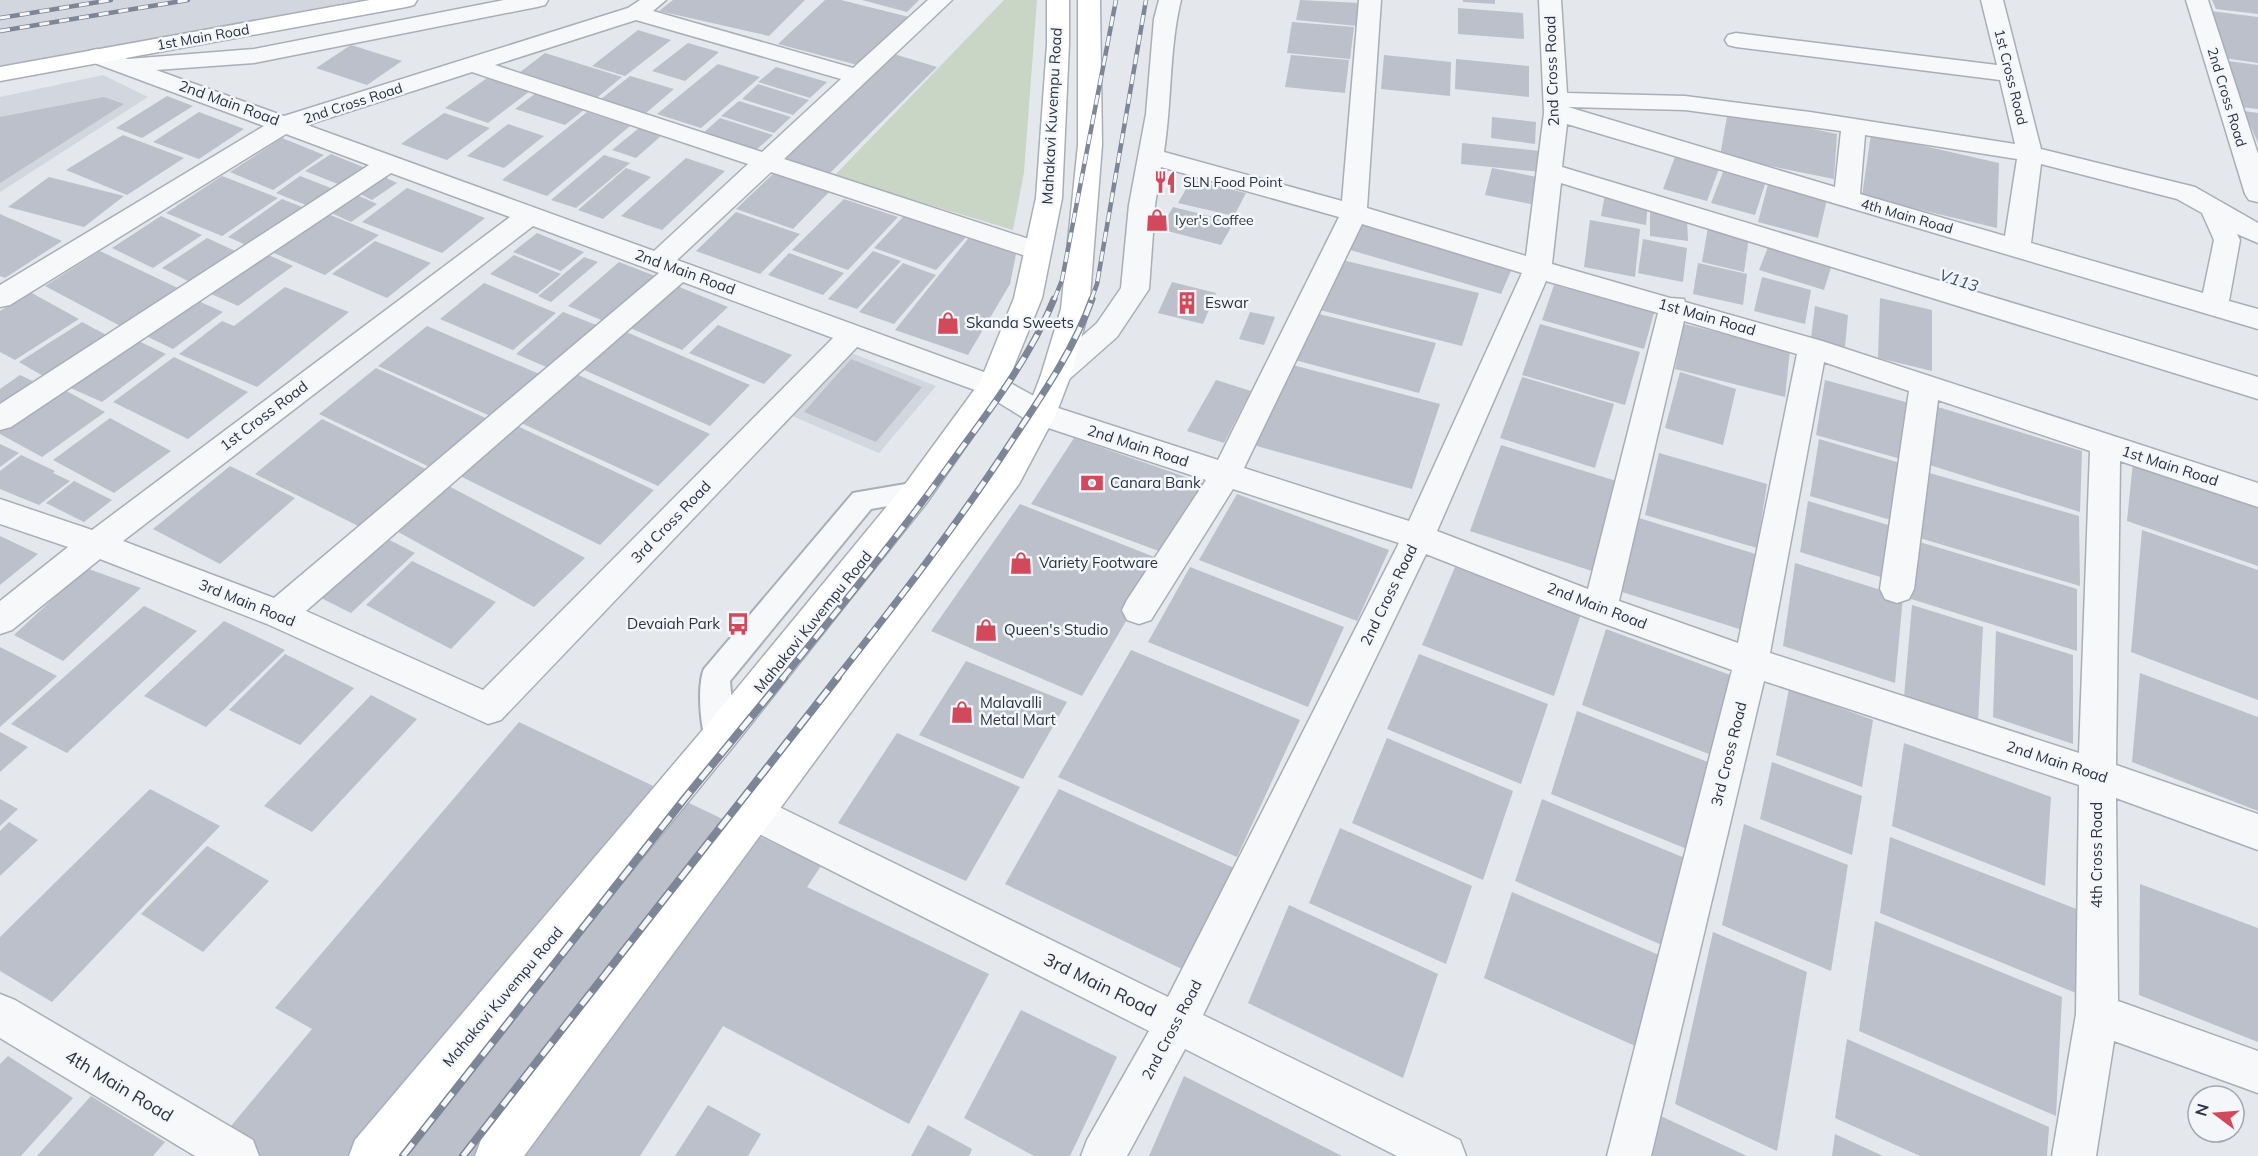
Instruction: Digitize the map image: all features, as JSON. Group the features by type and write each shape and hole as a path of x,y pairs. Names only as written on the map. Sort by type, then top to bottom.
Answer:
{"main road":[{"name":"1st Main Road","path":"0,74 406,0"},
{"name":"Mahakavi Kuvempu Road","path":"371,1156 719,737 917,492 993,386 1028,298 1049,198 1058,44 1058,0"},
{"path":"497,1156 1008,476 1041,414 1056,375 1075,309 1090,146 1089,0"}],"street":[{"path":"125,65 254,56 537,0"},
{"path":"279,614 669,266 766,163 941,0"},
{"path":"1056,375 1107,330 1135,289 1142,205 1158,114 1166,19 1170,0"},
{"path":"1139,610 1226,474 1354,213 1370,0"},
{"name":"2nd Cross Road","path":"1103,1156 1177,1023 1418,537 1538,269 1556,107 1550,0"},
{"name":"1st Cross Road","path":"1992,0 2030,154"},
{"name":"2nd Cross Road","path":"2197,0 2251,155 2258,194"},
{"name":"2nd Cross Road","path":"0,298 285,124 645,7 858,77"},
{"path":"1736,40 2010,74"},
{"name":"2nd Main Road","path":"97,56 993,386 1041,414 1418,537 1600,608 1751,662 2097,774 2258,832"},
{"path":"472,65 1038,251"},
{"path":"1556,107 1685,103 1854,126 2030,154 2186,193 2257,232"},
{"name":"4th Main Road","path":"1556,107 1847,198 2258,319"},
{"path":"1847,198 1854,126"},
{"path":"2017,248 2030,154"},
{"name":"1st Main Road","path":"1151,156 1354,213 1812,348 2258,495"},
{"path":"0,419 390,163"},
{"path":"1549,171 2258,388"},
{"path":"2213,208 2227,240 2214,306"},
{"name":"1st Cross Road","path":"0,620 96,544 530,215"},
{"path":"1600,608 1674,306"},
{"name":"3rd Cross Road","path":"488,709 853,334"},
{"name":"3rd Cross Road","path":"1629,1156 1751,662 1812,348"},
{"path":"1897,589 1926,385"},
{"name":"4th Cross Road","path":"2074,1156 2097,1014 2097,774 2105,445"},
{"name":"3rd Main Road","path":"0,511 96,544 279,614 488,709"},
{"name":"3rd Main Road","path":"756,814 1177,1023 1389,1144 1444,1156"},
{"path":"2097,1014 2258,1072"},
{"name":"4th Main Road","path":"0,1015 237,1156"}],"shaded area":[{"path":"0,0 365,0 0,67"},
{"path":"103,75 148,97 0,192 0,97"},
{"path":"849,352 936,386 879,453 790,415"}],"green space":[{"path":"1004,0 1037,0 1024,172 1013,230 834,176"}],"building":[{"path":"673,0 805,0 769,36 659,11"},
{"path":"825,0 841,0 913,18 865,67 778,44"},
{"path":"862,0 919,0 907,12"},
{"path":"1300,0 1360,3 1357,26 1296,20"},
{"path":"1463,0 1495,0 1495,4 1463,2"},
{"path":"2212,0 2258,0 2258,14 2216,9"},
{"path":"1458,8 1523,13 1524,39 1458,34"},
{"path":"2203,10 2258,17 2258,63 2224,58"},
{"path":"1292,22 1354,27 1350,59 1287,53"},
{"path":"638,30 671,40 625,76 592,66"},
{"path":"688,43 719,52 685,81 652,71"},
{"path":"351,45 402,61 367,85 316,68"},
{"path":"545,53 622,77 593,101 515,76"},
{"path":"894,54 937,67 829,174 783,159"},
{"path":"1291,55 1349,60 1345,93 1285,87"},
{"path":"1384,55 1451,62 1450,96 1381,89"},
{"path":"1456,59 1529,66 1529,97 1455,89"},
{"path":"2220,60 2258,65 2258,109 2239,107"},
{"path":"718,64 760,77 701,128 657,114"},
{"path":"776,67 827,82 810,98 758,82"},
{"path":"630,76 674,89 646,113 601,99"},
{"path":"487,78 530,91 488,123 445,108"},
{"path":"758,84 809,100 793,115 742,99"},
{"path":"536,93 585,109 565,125 515,109"},
{"path":"167,96 193,106 142,138 116,128"},
{"path":"104,97 124,104 0,183 0,117"},
{"path":"739,101 791,117 774,133 721,116"},
{"path":"1728,111 1837,134 1834,179 1720,156"},
{"path":"2244,111 2258,113 2258,143"},
{"path":"199,112 244,129 199,159 153,142"},
{"path":"587,112 630,126 547,196 502,180"},
{"path":"444,113 490,128 447,160 401,144"},
{"path":"1492,117 1536,122 1535,144 1491,138"},
{"path":"720,118 773,135 755,151 702,134"},
{"path":"508,124 544,136 504,168 467,156"},
{"path":"639,128 662,135 636,158 612,150"},
{"path":"1871,134 1999,163 1997,228 1862,196"},
{"path":"123,135 184,158 127,195 66,170"},
{"path":"282,138 324,155 273,190 230,172"},
{"path":"1462,143 1540,151 1542,172 1461,164"},
{"path":"331,154 368,169 343,186 305,171"},
{"path":"1676,154 1720,166 1707,201 1663,189"},
{"path":"604,155 630,163 576,208 551,200"},
{"path":"686,158 725,171 662,230 621,216"},
{"path":"1725,167 1767,178 1755,215 1711,203"},
{"path":"626,168 651,177 603,219 578,210"},
{"path":"1492,168 1537,177 1531,204 1485,195"},
{"path":"775,172 830,191 793,229 736,209"},
{"path":"380,175 397,183 372,200 356,192"},
{"path":"222,176 278,198 222,236 166,213"},
{"path":"300,176 336,190 311,207 276,193"},
{"path":"49,177 124,196 84,227 8,207"},
{"path":"1191,180 1246,193 1234,216 1178,203"},
{"path":"1768,184 1827,199 1818,238 1758,222"},
{"path":"407,188 485,218 442,253 362,222"},
{"path":"353,193 377,204 351,222 327,211"},
{"path":"1605,194 1648,202 1646,225 1601,216"},
{"path":"282,199 307,209 253,248 228,237"},
{"path":"844,199 898,217 848,270 792,250"},
{"path":"1173,207 1234,222 1221,245 1160,229"},
{"path":"1650,211 1687,217 1688,241 1650,236"},
{"path":"323,212 379,235 325,275 269,251"},
{"path":"736,212 800,234 760,274 696,251"},
{"path":"0,214 62,241 5,278 0,276"},
{"path":"161,216 202,235 153,268 112,248"},
{"path":"904,216 966,237 936,270 874,248"},
{"path":"1590,220 1640,229 1635,277 1584,267"},
{"path":"1362,223 1513,266 1501,294 1347,249"},
{"path":"1708,227 1749,237 1744,272 1702,262"},
{"path":"537,233 584,252 561,271 513,252"},
{"path":"971,235 1017,249 1010,284 968,355 895,330"},
{"path":"207,238 242,254 196,285 162,268"},
{"path":"1643,239 1687,248 1683,282 1638,273"},
{"path":"375,241 431,263 387,298 332,274"},
{"path":"1770,242 1833,261 1824,290 1759,270"},
{"path":"100,251 182,290 126,329 45,286"},
{"path":"873,251 901,261 857,309 828,299"},
{"path":"264,253 293,266 238,306 209,293"},
{"path":"789,253 844,273 823,295 768,275"},
{"path":"514,255 561,274 537,294 490,274"},
{"path":"584,257 598,262 551,302 538,296"},
{"path":"1334,258 1479,293 1462,346 1312,308"},
{"path":"619,262 663,279 613,325 568,306"},
{"path":"903,263 936,275 894,324 859,312"},
{"path":"1698,263 1747,274 1743,305 1693,294"},
{"path":"1762,277 1811,290 1805,324 1754,311"},
{"name":"Eswar","path":"1172,282 1216,293 1203,324 1158,313"},
{"path":"484,283 556,313 513,350 440,319"},
{"path":"1554,285 1654,313 1644,349 1542,320"},
{"path":"677,286 728,307 682,350 630,328"},
{"path":"285,287 349,312 257,387 179,354 222,321 234,326"},
{"path":"30,292 79,319 15,360 0,352 0,311"},
{"path":"1880,298 1932,310 1932,371 1878,358"},
{"path":"196,300 223,312 173,349 146,336"},
{"path":"1815,306 1848,315 1845,347 1811,338"},
{"path":"563,312 599,326 551,369 516,354"},
{"path":"1250,312 1275,317 1264,345 1239,339"},
{"path":"1311,312 1436,343 1419,393 1291,359"},
{"path":"82,322 112,338 50,380 19,362"},
{"path":"1540,324 1640,352 1625,405 1522,375"},
{"path":"1684,324 1790,350 1785,397 1675,369"},
{"path":"718,325 792,355 764,384 689,353"},
{"path":"427,326 544,376 497,419 378,366"},
{"path":"624,331 750,385 710,426 582,369"},
{"path":"132,338 166,354 102,402 66,386"},
{"path":"174,357 248,392 188,439 113,402"},
{"path":"851,359 922,387 876,442 804,412"},
{"path":"1289,364 1440,404 1412,489 1253,445"},
{"path":"376,368 490,420 436,470 319,414"},
{"path":"1680,372 1736,389 1723,445 1665,428"},
{"path":"576,374 710,434 658,486 521,423"},
{"path":"20,375 39,384 0,411 0,389"},
{"path":"1522,377 1614,404 1595,468 1500,438"},
{"path":"1216,380 1251,391 1224,443 1187,431"},
{"path":"1825,380 1913,404 1908,461 1816,435"},
{"path":"61,388 105,412 42,457 0,434 0,431"},
{"path":"1928,404 2082,451 2080,512 1920,462"},
{"path":"110,418 171,451 114,493 53,460"},
{"path":"322,419 430,471 366,530 255,474"},
{"path":"513,424 654,490 600,545 456,474"},
{"path":"1074,438 1206,484 1167,554 1031,504"},
{"path":"1819,439 1907,465 1901,523 1810,496"},
{"path":"0,444 19,453 0,467"},
{"path":"1501,445 1626,484 1601,574 1470,531"},
{"path":"1659,453 1767,484 1757,548 1645,515"},
{"path":"21,455 55,471 53,473 70,481 39,505 0,489 0,471"},
{"path":"2133,462 2258,504 2258,566 2127,521"},
{"path":"230,466 295,498 220,564 153,529"},
{"path":"1919,470 2079,516 2080,586 1913,536"},
{"path":"74,481 112,500 84,522 46,503"},
{"path":"443,483 585,558 534,607 391,528"},
{"path":"1237,494 1389,550 1357,621 1199,560"},
{"path":"1808,501 1895,527 1890,580 1800,552"},
{"path":"1020,504 1162,560 1082,696 931,631"},
{"path":"1639,518 1762,556 1749,632 1622,592"},
{"path":"2142,530 2258,570 2258,700 2131,652"},
{"path":"380,535 415,553 351,613 315,595"},
{"path":"0,536 38,554 0,585"},
{"path":"1913,540 2077,589 2077,651 1908,598"},
{"path":"412,561 496,602 451,649 366,605"},
{"path":"1795,563 1903,597 1895,683 1783,646"},
{"path":"1190,567 1344,627 1308,707 1148,642"},
{"path":"1455,567 1581,614 1554,696 1422,645"},
{"path":"86,568 141,588 63,661 14,635"},
{"path":"1912,605 1983,627 1978,722 1904,697"},
{"path":"144,606 197,631 67,753 11,724"},
{"path":"224,621 285,650 206,727 144,696"},
{"path":"1606,629 1733,676 1714,756 1582,705"},
{"path":"1996,631 2073,655 2073,744 1993,717"},
{"path":"0,647 57,676 0,727"},
{"path":"1131,650 1300,720 1237,857 1058,777"},
{"path":"285,654 354,688 300,745 229,710"},
{"path":"1419,654 1548,704 1521,784 1387,729"},
{"path":"966,661 1067,702 1023,779 919,735"},
{"path":"2140,673 2258,717 2258,811 2132,762"},
{"path":"1789,689 1873,720 1862,787 1776,755"},
{"path":"371,695 417,719 312,832 264,806"},
{"path":"1577,711 1713,764 1692,851 1551,794"},
{"path":"519,722 821,866 807,887 989,974 909,1124 723,1026 640,1156 206,1156 312,1029 275,1008"},
{"path":"0,732 28,747 0,772"},
{"path":"897,733 1020,787 966,881 838,823"},
{"path":"1387,738 1513,791 1483,880 1352,823"},
{"path":"1904,743 2051,797 2045,886 1892,826"},
{"path":"1772,762 1862,796 1852,855 1760,819"},
{"path":"150,789 220,826 52,1002 0,971 0,937"},
{"path":"1059,789 1234,868 1186,971 1005,884"},
{"path":"0,799 18,809 0,826"},
{"path":"1542,799 1692,861 1671,949 1515,881"},
{"path":"9,822 38,840 0,876 0,831"},
{"path":"1744,824 1848,865 1831,971 1722,925"},
{"path":"1340,828 1472,886 1446,964 1309,903"},
{"path":"1890,837 2079,910 2076,993 1880,913"},
{"path":"207,846 269,881 203,952 141,914"},
{"path":"2140,884 2258,928 2258,1042 2139,995"},
{"path":"1512,892 1666,958 1644,1050 1484,978"},
{"path":"1289,905 1438,974 1403,1078 1248,1003"},
{"path":"1875,921 2062,997 2056,1116 1859,1031"},
{"path":"1713,932 1807,972 1777,1151 1675,1104"},
{"path":"1021,1010 1117,1057 1070,1156 1034,1156 964,1118"},
{"path":"1847,1039 2049,1127 2047,1156 1920,1156 1835,1118"},
{"path":"8,1056 73,1098 21,1156 0,1156 0,1064"},
{"path":"1184,1076 1342,1156 1149,1156"},
{"path":"91,1096 165,1142 153,1156 37,1156"},
{"path":"708,1105 761,1134 748,1156 675,1156"},
{"path":"1654,1113 1747,1156 1644,1156"},
{"path":"928,1125 972,1149 969,1156 911,1156"},
{"path":"1835,1134 1883,1156 1832,1156"}],"railway":[{"path":"0,18 111,0"},
{"path":"0,31 188,0"},
{"path":"1054,300 1062,280 1116,0"},
{"path":"1091,300 1097,284 1146,0"},
{"path":"782,679 896,537 987,413 1024,358 1054,299"},
{"path":"836,679 928,561 992,470 1057,371 1085,318 1092,299"},
{"path":"403,1156 685,798 784,677"},
{"path":"463,1156 838,677"}],"place":[{"name":"SLN Food Point","path":"1165,182"},
{"name":"Iyer's Coffee","path":"1157,220"},
{"name":"Eswar","path":"1187,303"},
{"name":"Skanda Sweets","path":"948,323"},
{"name":"Canara Bank","path":"1092,483"},
{"name":"Variety Footware","path":"1021,563"},
{"name":"Devaiah Park","path":"738,624"},
{"name":"Queen's Studio","path":"986,630"},
{"name":"Malavalli Metal Mart","path":"962,712"}],"water label":[{"name":"V113","path":"1959,280"}]}
